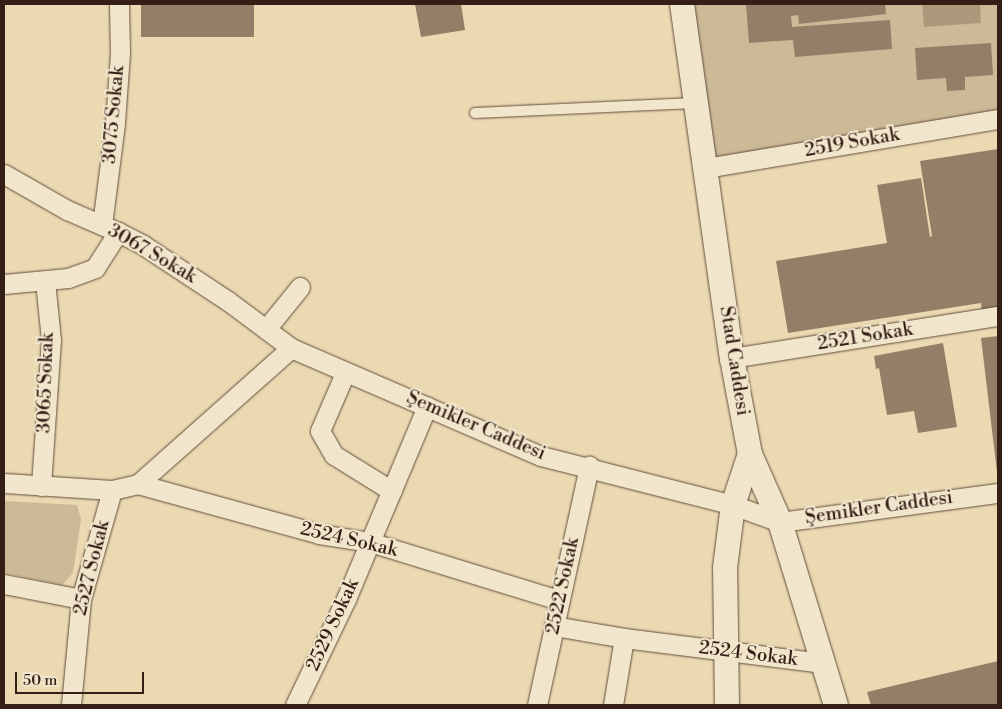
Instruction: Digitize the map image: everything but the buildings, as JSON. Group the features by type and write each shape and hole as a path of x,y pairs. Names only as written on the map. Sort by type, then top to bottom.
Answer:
{"street":[{"name":"3075 Sokak","path":"110,228 120,53 119,4"},
{"name":"Stad Caddesi","path":"682,4 732,358 750,454 780,522 836,705"},
{"name":"2519 Sokak","path":"705,168 998,118"},
{"name":"3067 Sokak","path":"4,174 67,210 110,228 228,300 291,348"},
{"path":"4,284 68,278 95,268 110,228"},
{"name":"3065 Sokak","path":"41,486 50,340 45,281"},
{"path":"266,329 300,287"},
{"name":"2521 Sokak","path":"732,358 998,316"},
{"path":"4,483 112,490 138,484 291,348"},
{"name":"Şemikler Caddesi","path":"291,348 345,373 428,406 541,456 589,466 733,505 780,522 998,492"},
{"path":"345,373 320,431 334,455 392,491"},
{"name":"2529 Sokak","path":"295,705 370,542 428,406"},
{"path":"727,705 725,568 733,505 750,454"},
{"name":"2522 Sokak","path":"537,705 589,466"},
{"name":"2524 Sokak","path":"138,484 319,534 370,542 559,600"},
{"name":"2527 Sokak","path":"71,705 81,599 112,490"},
{"path":"4,584 81,599"},
{"name":"2524 Sokak","path":"554,626 624,638 823,663"},
{"path":"612,705 624,638"}],"lane":[{"path":"475,113 695,103"}],"shaded area":[{"path":"686,4 998,4 998,117 705,168"},
{"path":"922,4 980,4 981,23 924,27"},
{"path":"4,501 77,505 81,519 73,573 62,585 4,573"}]}
